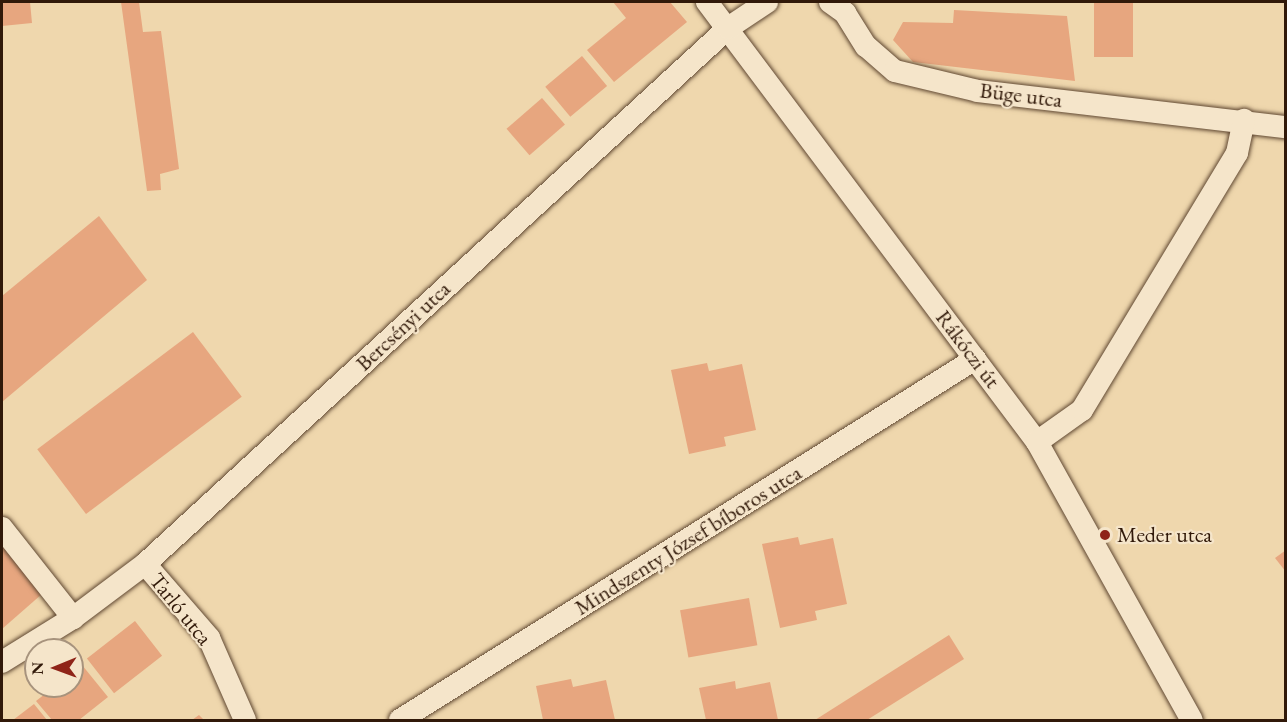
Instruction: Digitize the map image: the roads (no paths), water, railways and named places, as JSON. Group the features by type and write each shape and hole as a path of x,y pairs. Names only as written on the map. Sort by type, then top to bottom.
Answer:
{"street":[{"name":"Rákóczi út","path":"707,2 1036,442 1192,720"},
{"path":"728,28 767,2"},
{"name":"Büge utca","path":"830,2 845,13 866,46 895,71 978,91 1244,120"},
{"name":"Bercsényi utca","path":"2,662 73,618 145,564 728,28"},
{"path":"1036,442 1082,410 1237,153 1244,120 1286,127"},
{"name":"Mindszenty József bíboros utca","path":"400,720 975,359"},
{"path":"2,528 73,618"},
{"name":"Tarló utca","path":"145,564 209,638 245,720"}],"place":[{"name":"Meder utca","path":"1105,535"}]}
